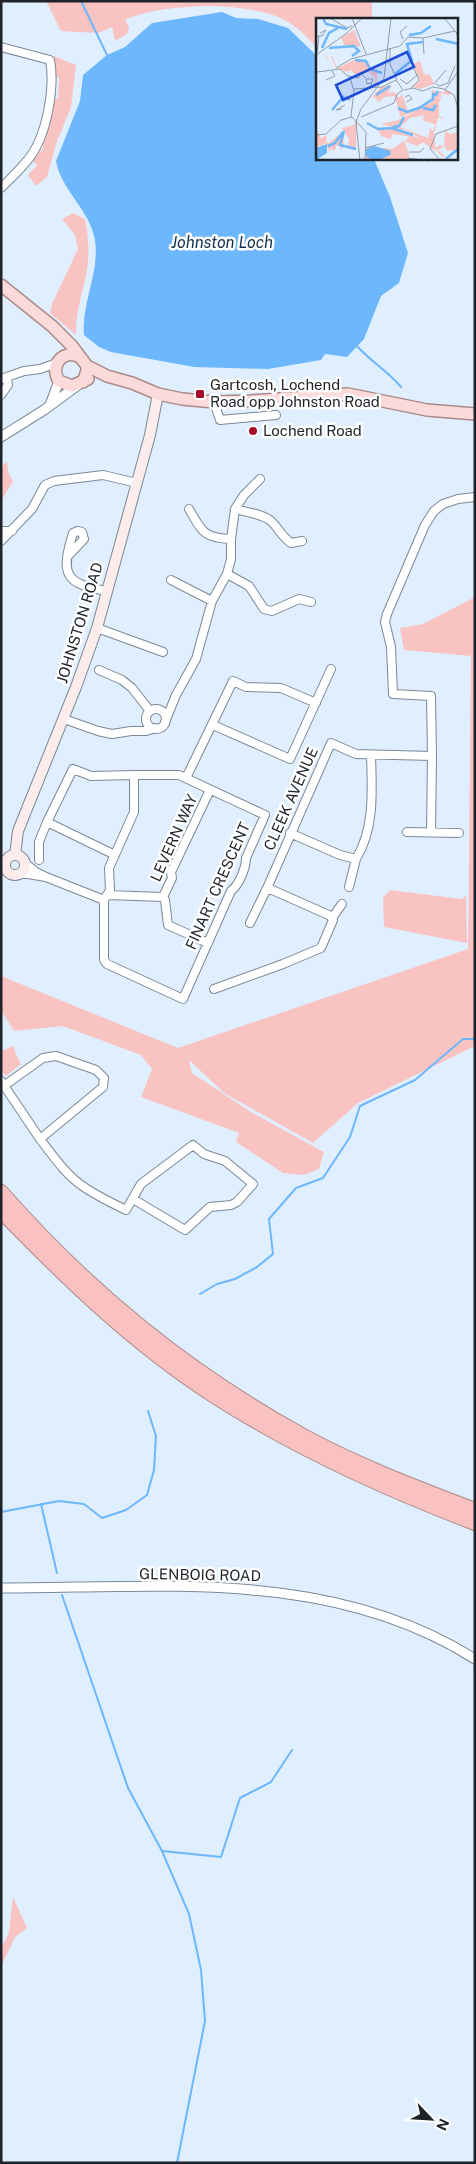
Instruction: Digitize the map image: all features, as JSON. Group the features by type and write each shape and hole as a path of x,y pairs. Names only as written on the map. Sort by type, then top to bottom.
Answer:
{"highway":[{"path":"1,1192 49,1245 89,1284 159,1342 206,1376 306,1437 414,1488 475,1510"},
{"path":"1,1211 79,1290 151,1350 212,1394 300,1446 355,1474 475,1523"}],"main road":[{"path":"1,284 62,335 83,361 87,371 80,383"},
{"path":"62,335 59,368 72,386 88,378 106,376"},
{"path":"59,368 72,354 106,376 132,383 158,394 214,402 348,394 427,410 475,414"},
{"name":"JOHNSTON ROAD","path":"19,874 4,875 6,859 15,854 18,831 64,719 97,628 137,483 158,394"},
{"path":"15,854 21,857 25,863 24,869 19,874"}],"street":[{"path":"1,47 50,60 52,86 37,146 25,164 1,188"},
{"path":"1,396 8,385 4,378 24,371 59,368 50,405"},
{"path":"1,437 80,383"},
{"path":"214,402 220,420 276,415"},
{"path":"1,541 32,508 45,485 103,475 137,483"},
{"path":"64,719 112,734 146,731 162,726 196,659 212,602 227,574 231,559 231,538 235,509 244,495 260,479"},
{"path":"431,832 431,696 393,694 391,647 385,622 415,548 434,511 443,504 458,499 475,497"},
{"path":"189,509 207,534 214,538 231,538"},
{"path":"235,509 266,518 291,543 302,541"},
{"path":"1,531 12,531"},
{"path":"67,557 67,570 70,578 76,584 86,588 107,591"},
{"path":"227,574 249,586 264,609 272,611 299,599 311,602"},
{"path":"171,580 212,602"},
{"path":"97,628 163,652"},
{"path":"213,725 290,759 330,669"},
{"path":"99,670 122,680 132,688 150,711"},
{"path":"186,778 233,681 246,687 281,688 316,703"},
{"path":"150,711 159,709 176,696"},
{"path":"159,709 165,716 165,722"},
{"path":"131,731 146,720 150,711"},
{"path":"146,720 148,726 155,728"},
{"name":"CLEEK AVENUE","path":"250,923 331,743 356,754 432,756"},
{"path":"349,887 356,859 364,840 372,804 371,755"},
{"path":"39,860 39,842 73,769 92,776 134,775"},
{"name":"FINART CRESCENT","path":"134,775 179,776 186,778 265,815 235,888 231,891 183,999 106,962 106,898 110,890 109,868 134,812 134,775"},
{"name":"LEVERN WAY","path":"163,897 172,878 171,872 174,864 210,790"},
{"path":"47,822 115,855"},
{"path":"407,832 459,833"},
{"path":"290,833 340,855 356,859"},
{"path":"25,863 46,877 106,898 163,897 166,900 168,925 208,943"},
{"path":"19,874 46,877"},
{"path":"268,886 270,889 332,918"},
{"path":"214,989 284,964 321,948 332,918 342,904"},
{"path":"40,1138 103,1087 104,1078 96,1070 56,1056 44,1058 3,1083 54,1159 85,1188 126,1210 141,1184 193,1145 204,1154 226,1161 253,1184 237,1202 231,1205 210,1207 184,1230 134,1199"},
{"name":"GLENBOIG ROAD","path":"1,1588 218,1587 274,1591 356,1607 389,1617 453,1645 475,1659"}],"shaded area":[{"path":"46,1 372,1 372,18 316,18 316,47 288,22 253,10 230,7 183,7 141,14 125,20 129,27 127,34 115,41 112,27 98,33 61,31"},
{"path":"54,56 76,65 71,107 56,144 47,177 36,186 28,175 37,165 32,160 37,152 42,151 53,101 58,98 59,78 55,75"},
{"path":"73,213 85,219 88,238 88,264 77,318 76,335 50,313 52,304 78,249 75,235 62,219"},
{"path":"7,461 8,471 13,482 1,501 1,467"},
{"path":"475,597 475,1046 358,1103 313,1143 224,1093 189,1060 192,1073 251,1112 324,1152 319,1169 304,1175 283,1173 236,1142 239,1133 141,1097 152,1069 141,1055 63,1026 14,1031 1,1010 1,976 178,1048 468,949 471,656 404,650 400,628 423,624"},
{"path":"390,890 461,899 466,896 467,943 384,927 383,898"},
{"path":"14,1046 21,1064 6,1076 1,1071 1,1051"},
{"path":"13,1897 27,1928 15,1937 1,1967 1,1948 9,1933"}],"water":[{"name":"Johnston Loch","path":"222,12 236,18 258,19 288,28 316,55 316,160 374,160 390,197 408,253 399,283 381,296 364,339 347,357 325,354 321,360 268,369 194,367 111,352 99,347 84,335 85,312 95,264 95,240 88,219 64,181 56,161 80,101 83,75 107,55 125,47 152,23"}],"waterway":[{"path":"81,1 107,55"},
{"path":"357,346 401,387"},
{"path":"200,1294 217,1284 235,1279 257,1267 273,1254 269,1219 296,1188 323,1178 350,1137 360,1106 415,1080 463,1039 475,1039"},
{"path":"1,1512 59,1501 84,1504 102,1518 126,1510 147,1495 154,1470 156,1436 148,1411"},
{"path":"41,1504 57,1573"},
{"path":"62,1595 128,1788 162,1851 189,1914 201,1970 205,2021 177,2163"},
{"path":"162,1851 221,1857 240,1798 271,1782 292,1750"}],"place":[{"name":"Gartcosh, Lochend Road opp Johnston Road","path":"200,394"},
{"name":"Lochend Road","path":"253,431"}]}
